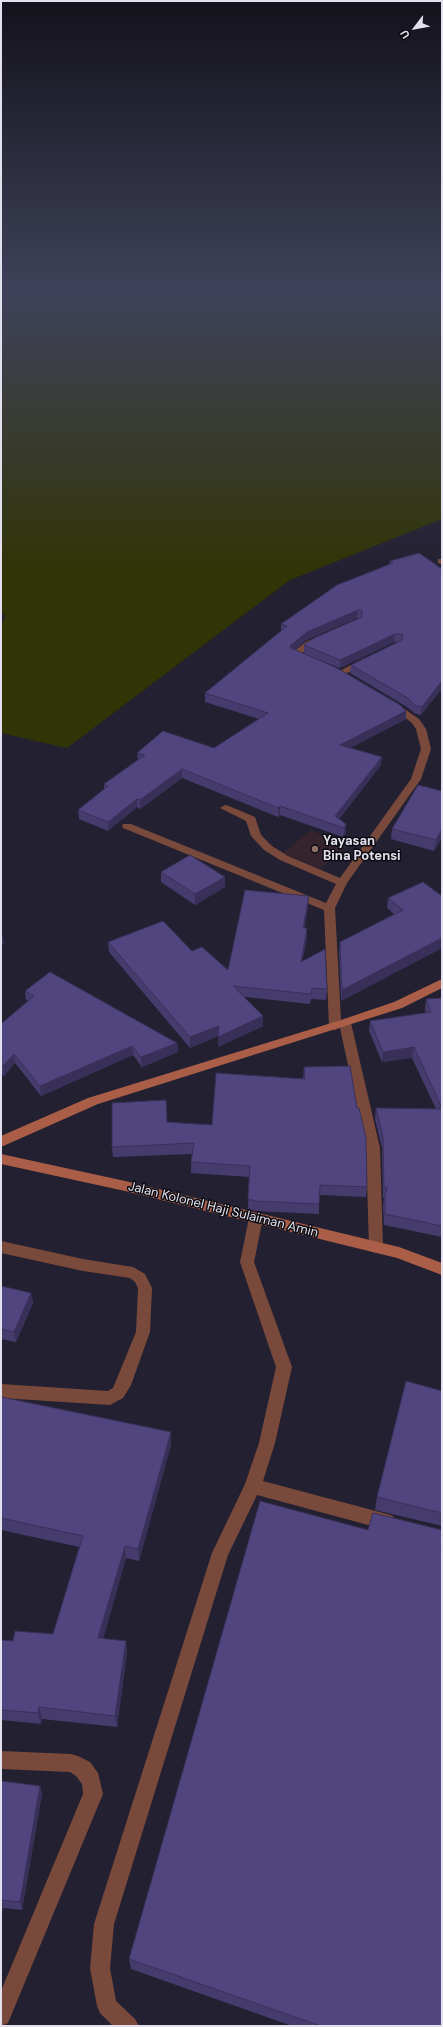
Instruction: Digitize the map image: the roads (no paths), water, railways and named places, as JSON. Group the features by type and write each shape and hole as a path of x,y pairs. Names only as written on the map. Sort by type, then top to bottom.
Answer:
{"street":[{"path":"315,663 295,654 310,643 324,637"},
{"path":"340,673 372,657"},
{"path":"327,668 354,681"},
{"path":"376,1247 373,1148 340,1025 329,908 342,883 416,779 426,749 421,729 416,721 385,699"},
{"path":"225,808 251,818 256,836 268,848 284,858 342,883"},
{"path":"127,826 329,908"},
{"path":"1,1142 93,1101 340,1025 398,1005 442,984"},
{"name":"Jalan Kolonel Haji Sulaiman Amin","path":"1,1159 125,1186 376,1247 399,1253 442,1269"},
{"path":"128,2026 106,2006 100,1968 104,1924 220,1553 253,1486 267,1443 284,1367 247,1262 256,1218"},
{"path":"1,1247 83,1265 133,1273 140,1278 145,1288 143,1332 123,1385 118,1393 110,1398 1,1391"},
{"path":"253,1486 317,1505 405,1527"},
{"path":"1,1760 71,1763 83,1769 91,1780 93,1794 1,2016"}],"place":[{"name":"Yayasan Bina Potensi","path":"315,849"}]}
